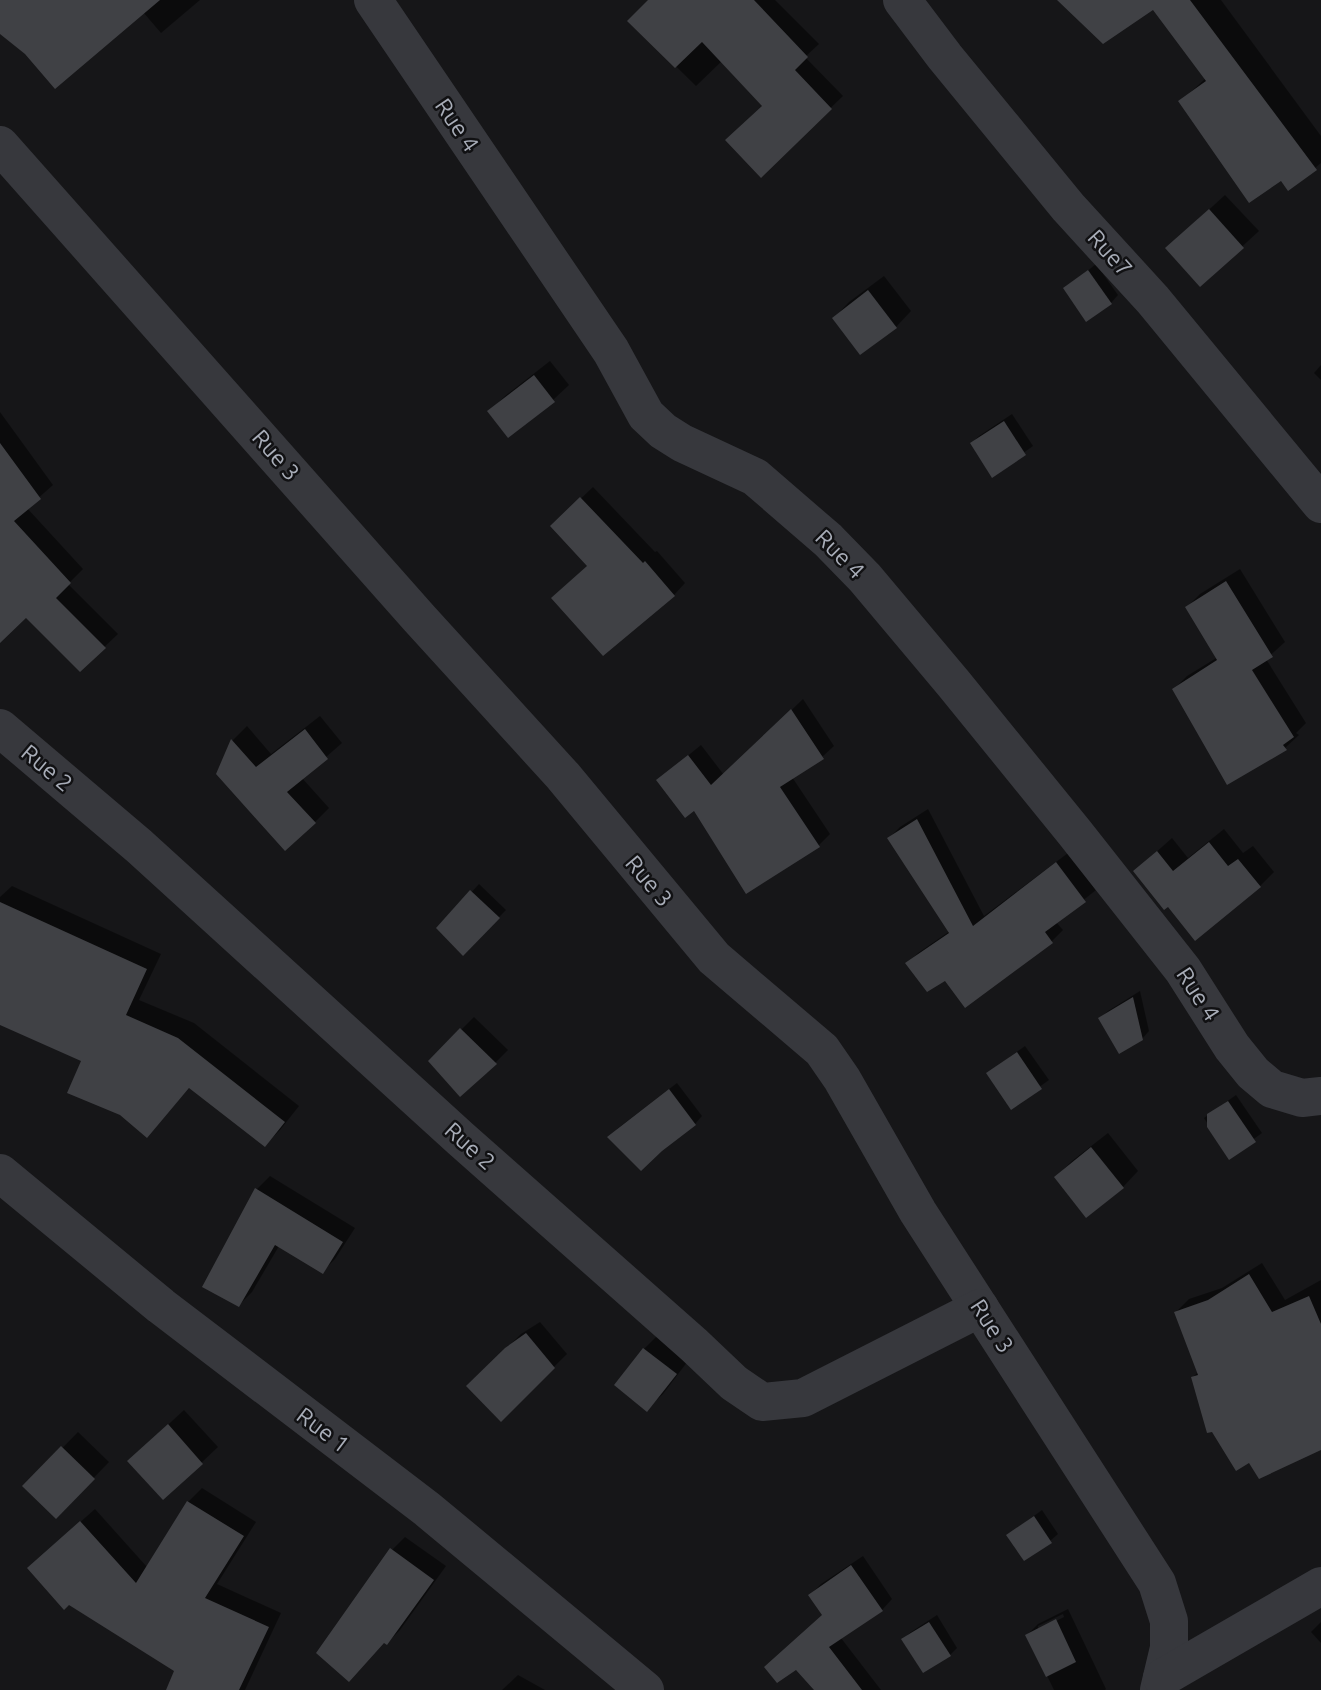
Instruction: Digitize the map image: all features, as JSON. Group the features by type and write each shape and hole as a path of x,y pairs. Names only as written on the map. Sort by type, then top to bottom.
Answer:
{"street":[{"name":"Rue 4","path":"373,0 611,351 646,415 682,443 755,477 865,578 1107,873 1183,970 1232,1047 1253,1073 1272,1089 1302,1098 1321,1096"},
{"name":"Rue7","path":"902,0 1059,196 1161,311 1321,504"},
{"name":"Rue 3","path":"0,145 419,618 563,776 714,958 822,1050 842,1079 918,1212 1157,1583 1169,1621 1169,1648 1161,1684"},
{"name":"Rue 2","path":"0,728 149,854 461,1139 734,1383 762,1402 803,1398 981,1308"},
{"name":"Rue 1","path":"0,1173 161,1306 426,1510 645,1690"},
{"path":"1161,1684 1321,1586"}],"building":[{"path":"0,0 160,0 55,89 25,54 0,34"},
{"path":"648,0 754,0 808,57 795,70 832,109 761,178 725,140 762,106 702,42 675,68 627,21"},
{"path":"1057,0 1190,0 1317,170 1288,191 1281,181 1249,203 1178,101 1206,81 1153,10 1103,44"},
{"path":"1209,209 1244,248 1200,287 1165,248"},
{"path":"1088,270 1112,304 1086,322 1063,288"},
{"path":"868,290 897,328 860,355 832,318"},
{"path":"534,375 555,402 508,438 487,411"},
{"path":"1004,421 1026,455 992,478 970,443"},
{"path":"0,443 41,499 14,521 71,583 56,598 106,648 80,672 26,618 0,643"},
{"path":"580,497 643,563 645,561 675,596 603,656 551,598 587,566 550,526"},
{"path":"1226,581 1273,657 1252,670 1294,737 1283,745 1287,750 1227,785 1172,689 1217,660 1185,607"},
{"path":"791,709 824,759 780,787 820,847 746,894 694,811 685,818 656,780 688,755 711,785"},
{"path":"305,729 328,759 287,792 316,823 285,851 216,774 231,739 256,767"},
{"path":"917,819 973,926 1056,862 1086,902 1045,932 1053,943 965,1008 945,981 927,992 905,963 949,933 887,838"},
{"path":"1209,842 1228,866 1238,859 1261,887 1195,941 1168,907 1164,910 1133,871 1157,851 1173,871"},
{"path":"470,890 500,918 463,956 436,928"},
{"path":"0,902 147,969 126,1015 178,1038 285,1122 265,1147 189,1088 147,1138 120,1115 67,1093 81,1061 0,1025"},
{"path":"1133,997 1143,1040 1119,1054 1098,1018"},
{"path":"460,1028 497,1064 460,1097 428,1061"},
{"path":"1017,1052 1042,1089 1011,1110 986,1073"},
{"path":"669,1089 696,1125 641,1171 607,1137"},
{"path":"1228,1101 1256,1142 1229,1160 1207,1127 1207,1114"},
{"path":"1091,1147 1124,1188 1086,1218 1054,1177"},
{"path":"255,1188 343,1242 323,1274 275,1245 239,1307 202,1287"},
{"path":"1249,1274 1272,1312 1309,1296 1321,1324 1321,1450 1259,1479 1249,1463 1236,1471 1212,1432 1207,1433 1191,1377 1198,1375 1174,1312 1208,1300"},
{"path":"526,1333 555,1368 501,1422 466,1386 505,1348"},
{"path":"643,1348 677,1374 647,1412 614,1385"},
{"path":"168,1424 203,1464 163,1500 127,1461"},
{"path":"61,1446 95,1479 56,1519 22,1486"},
{"path":"187,1501 244,1536 205,1598 269,1627 239,1690 166,1690 174,1671 69,1605 64,1610 27,1568 80,1521 136,1583"},
{"path":"1034,1516 1052,1543 1024,1561 1006,1535"},
{"path":"390,1548 434,1580 387,1645 384,1643 349,1682 316,1653"},
{"path":"851,1565 883,1611 829,1647 862,1690 814,1690 796,1670 777,1683 764,1667 822,1615 808,1595"},
{"path":"1056,1619 1076,1662 1046,1677 1025,1635"},
{"path":"929,1622 951,1656 923,1673 901,1639"}]}
